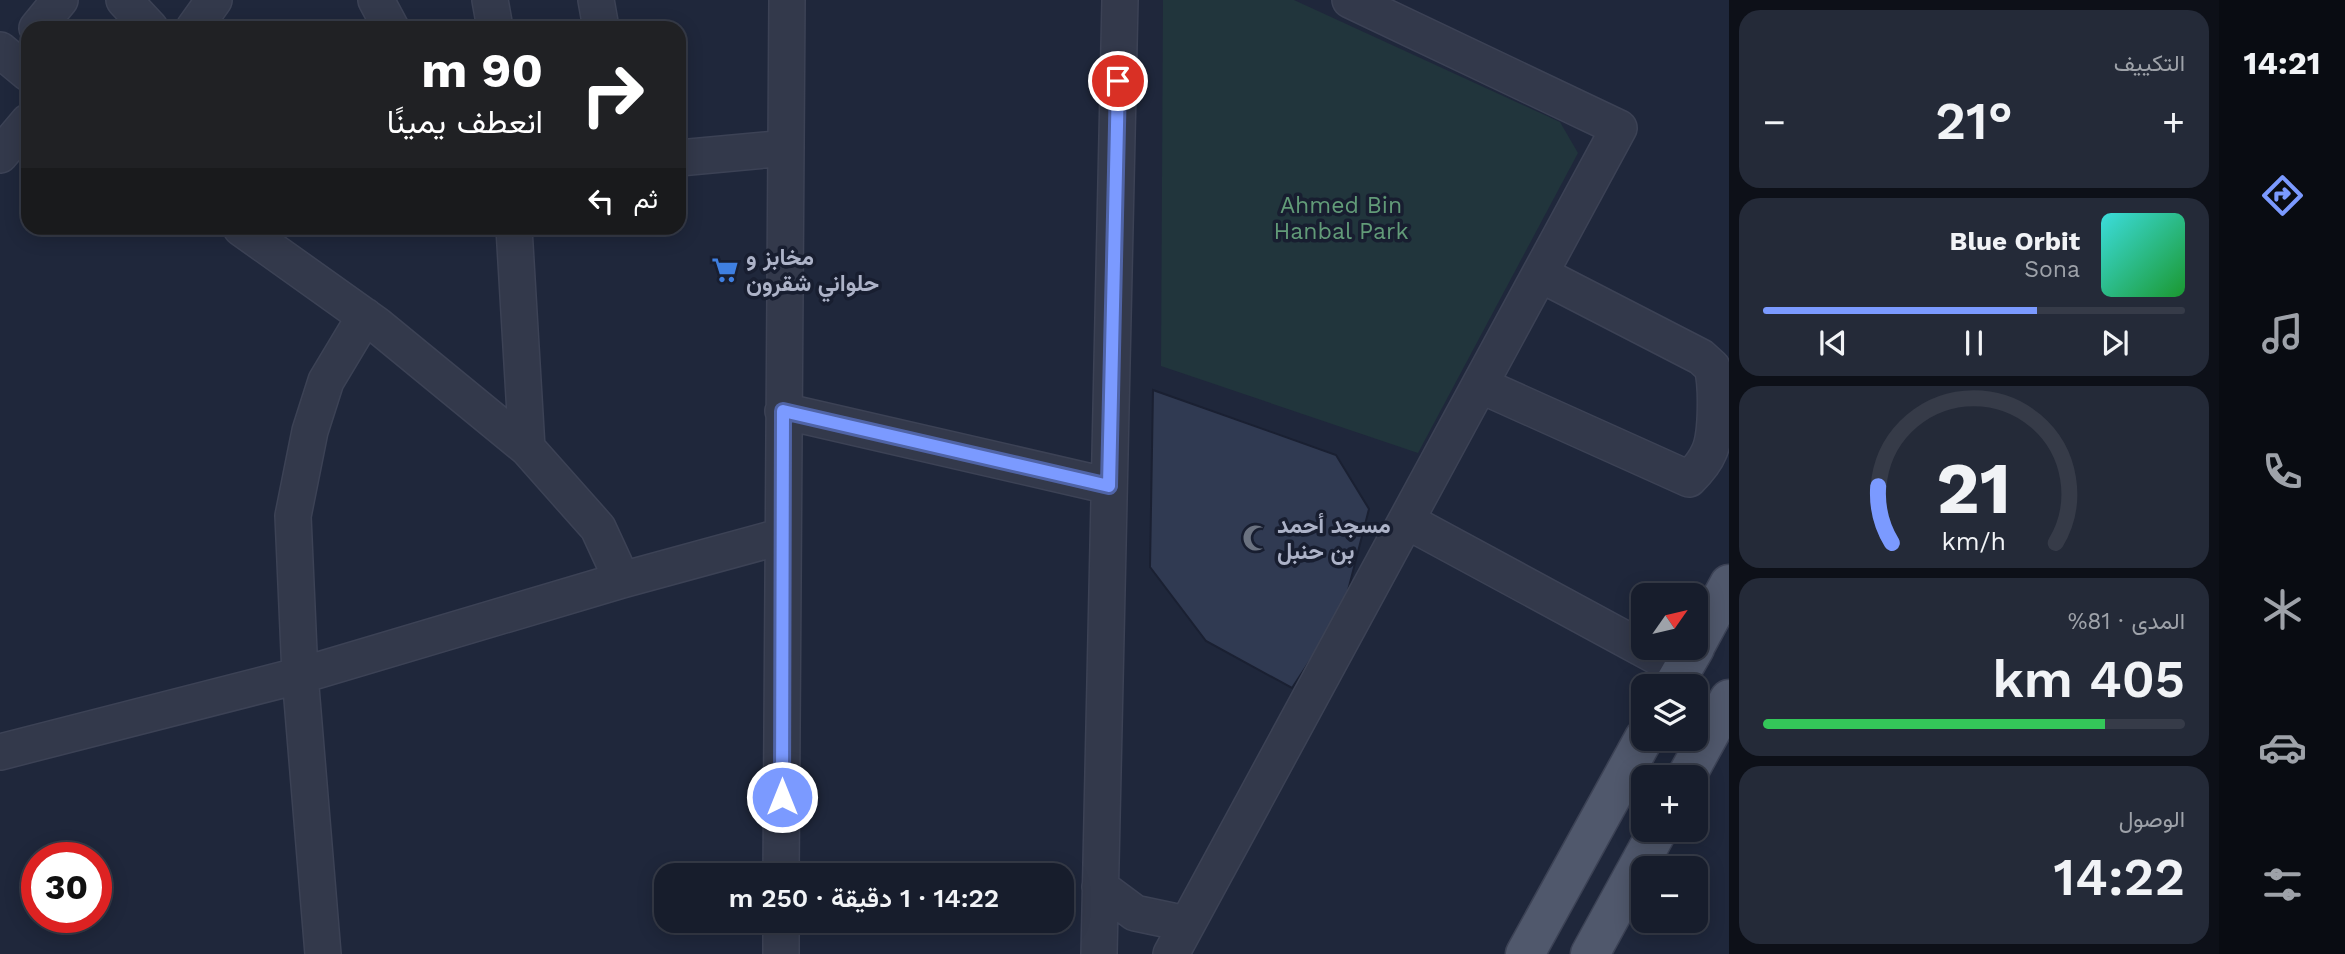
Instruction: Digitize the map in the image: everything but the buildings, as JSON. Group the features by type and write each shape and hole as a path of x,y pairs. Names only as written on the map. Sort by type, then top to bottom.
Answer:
{"main road":[{"path":"1687,662 1729,584"},
{"path":"1693,765 1729,699"},
{"path":"1525,954 1637,751"},
{"path":"1590,954 1651,842"}],"street":[{"path":"43,21 60,0"},
{"path":"124,0 144,21"},
{"path":"199,21 215,0"},
{"path":"376,0 387,21"},
{"path":"490,0 494,21"},
{"path":"596,0 600,21"},
{"path":"781,863 787,0"},
{"path":"1099,954 1120,0"},
{"path":"1100,887 1135,913 1179,939 1619,128 1350,0"},
{"path":"0,155 21,130"},
{"path":"686,157 786,148"},
{"path":"251,235 365,316 527,448 598,528 622,580"},
{"path":"514,235 527,448"},
{"path":"1480,385 1689,479 1711,449 1716,399 1712,367 1701,357 1540,274"},
{"path":"323,954 300,675 293,516 300,473 326,382 365,316"},
{"path":"783,411 1109,486"},
{"path":"1407,521 1687,662"},
{"path":"0,752 300,675 782,536"},
{"path":"781,933 781,954"}],"green space":[{"name":"Ahmed Bin Hanbal Park","path":"1163,0 1294,0 1560,122 1578,153 1418,453 1161,366"}],"place":[{"name":"مخابز و حلواني شقرون","path":"725,270"},
{"name":"مسجد أحمد بن حنبل","path":"1256,538"}],"route":[{"path":"782,797 783,411 1109,486 1118,81"}]}
